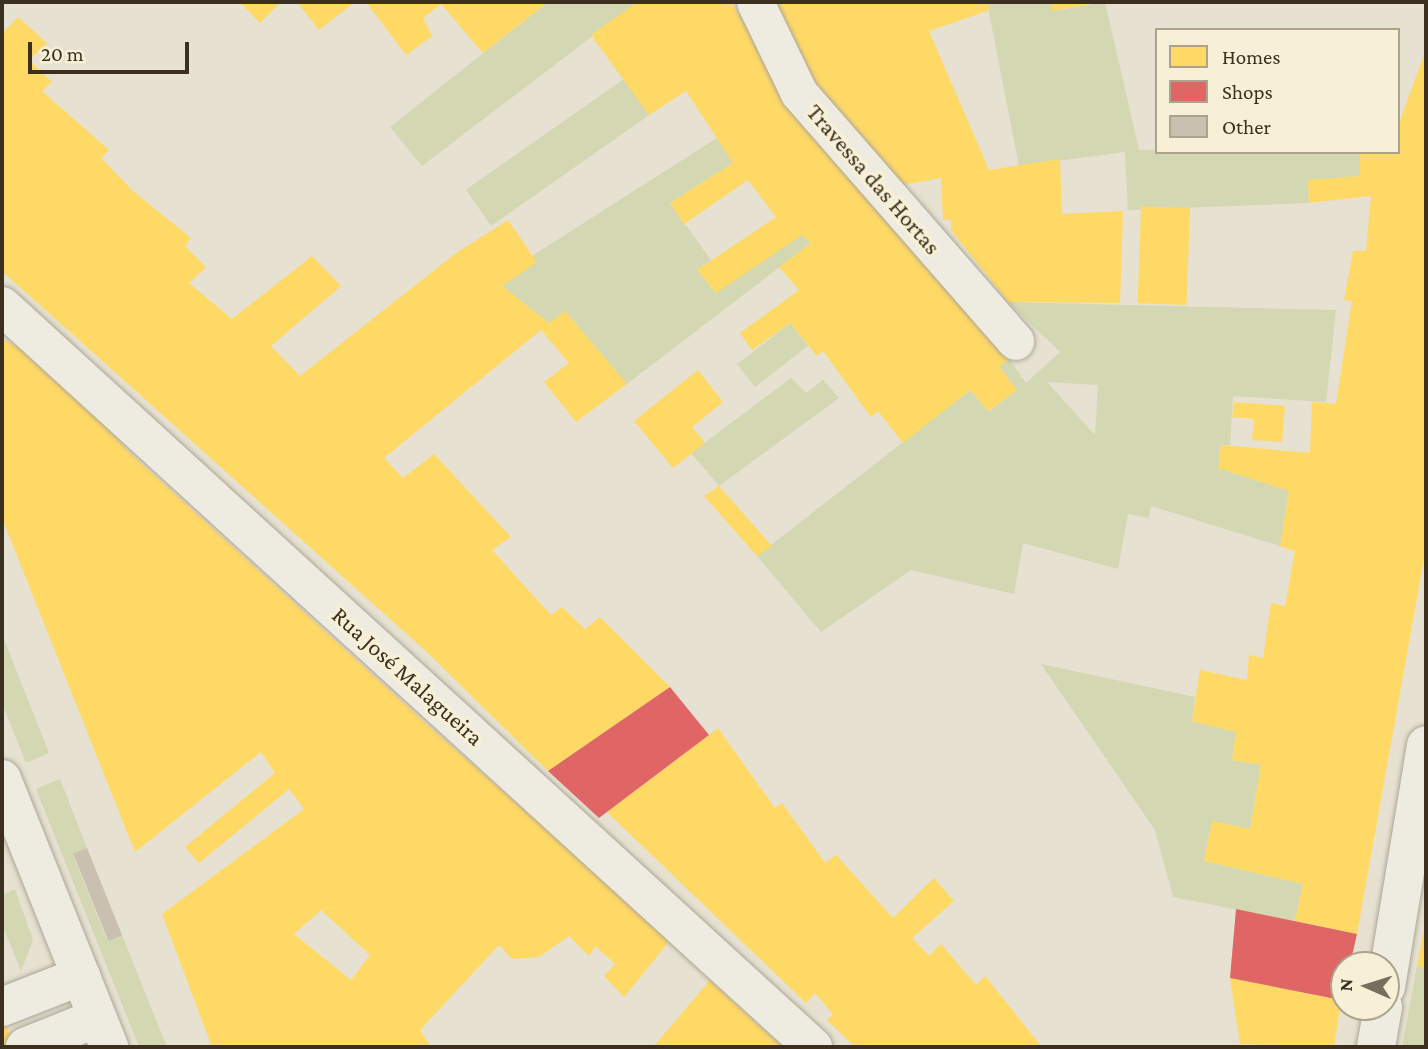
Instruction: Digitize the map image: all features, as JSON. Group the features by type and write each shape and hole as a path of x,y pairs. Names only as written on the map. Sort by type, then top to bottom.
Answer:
{"street":[{"name":"Travessa das Hortas","path":"755,2 799,93 1015,341"},
{"name":"Rua José Malagueira","path":"2,306 813,1047"},
{"path":"1392,951 1426,745"},
{"path":"2,779 103,1033 25,1047"},
{"path":"2,1007 81,976"},
{"path":"1376,1047 1381,1021"}],"green space":[{"path":"548,2 637,2 422,166 390,127"},
{"path":"987,2 1050,2 1053,11 1105,2 1139,150 1155,150 1155,154 1360,154 1360,176 1308,180 1309,203 1128,210 1125,152 1019,166"},
{"path":"624,79 649,115 491,226 466,190"},
{"path":"717,138 733,163 670,203 711,260 697,270 716,292 802,235 811,243 627,384 566,312 549,323 502,286 537,262 532,256"},
{"path":"1008,302 1336,310 1326,402 1233,396 1230,445 1220,445 1219,468 1289,491 1280,546 1151,506 1149,518 1128,514 1118,569 1023,543 1014,594 911,570 821,632 757,556 970,390 989,411 1017,390 999,367 1009,359 1026,383 1060,352","holes":["1047,382 1098,385 1094,434"]},
{"path":"790,323 808,346 755,387 737,364"},
{"path":"791,378 806,393 823,380 839,398 719,486 691,453"},
{"path":"2,634 49,753 26,763 2,703"},
{"path":"1041,664 1195,697 1192,721 1236,732 1232,760 1261,765 1250,829 1212,821 1204,861 1303,884 1295,921 1173,897 1155,830"},
{"path":"60,779 87,848 73,855 107,940 122,935 167,1047 139,1047 36,789"},
{"path":"15,889 33,940 21,971 2,924 2,895"},
{"path":"1417,966 1426,968 1426,1047 1402,1047"}],"building: Homes":[{"path":"240,2 281,2 260,23"},
{"path":"297,2 355,2 319,30"},
{"path":"366,2 548,2 483,53 441,4 423,18 432,36 406,55"},
{"path":"637,2 731,2 787,91 1009,359 999,367 1017,390 988,411 970,390 903,443 878,411 871,417 823,351 817,356 790,323 752,350 740,333 799,290 779,267 811,243 802,235 716,293 697,270 776,217 748,180 684,224 670,203 733,163 686,91 649,115 591,35"},
{"path":"767,2 987,2 990,10 929,31 989,170 1060,159 1062,214 1123,211 1120,303 1008,302 951,230 951,220 943,220 941,178 896,186 813,92"},
{"path":"1050,2 1095,2 1095,3 1052,11"},
{"path":"18,17 47,43 29,60 52,82 42,91 109,150 101,158 133,191 191,238 185,246 206,267 189,283 232,319 312,256 341,286 271,346 300,376 456,253 508,220 537,262 502,286 549,323 565,311 627,384 576,422 544,382 569,363 541,330 384,458 403,478 434,454 511,537 492,550 551,615 562,607 585,629 600,617 670,687 548,771 429,654 2,271 2,34"},
{"path":"1426,49 1426,547 1357,934 1295,921 1303,884 1204,861 1212,821 1250,829 1261,765 1232,760 1236,732 1192,721 1200,670 1247,680 1249,655 1263,658 1271,603 1285,606 1295,551 1280,546 1289,491 1218,468 1221,445 1310,453 1312,402 1336,404 1352,301 1344,300 1353,251 1366,251 1371,196 1309,203 1308,180 1360,176 1360,154 1400,154 1400,120"},
{"path":"1141,206 1190,208 1187,305 1138,303"},
{"path":"2,339 24,349 82,400 128,451 432,729 672,938 624,997 604,976 615,964 595,946 589,956 569,936 539,957 512,959 499,945 420,1030 431,1047 212,1047 162,914 304,809 289,789 199,863 185,847 275,773 261,752 135,852 2,518","holes":["321,910 370,955 351,980 294,934"]},
{"path":"698,370 723,402 692,427 705,443 673,468 634,421"},
{"path":"1234,402 1285,406 1282,442 1252,440 1254,419 1232,417"},
{"path":"719,486 772,546 757,556 704,496"},
{"path":"718,728 775,808 782,803 825,863 836,855 893,918 934,878 954,901 912,938 929,956 941,944 976,985 985,976 1042,1047 855,1047 827,1020 833,1014 815,993 806,1003 607,812"},
{"path":"1426,924 1426,968 1417,966"},
{"path":"1230,978 1330,998 1330,1021 1338,1021 1334,1047 1240,1044"},
{"path":"710,980 755,1022 783,1047 654,1046"},
{"path":"2,1015 15,1047 2,1047"}],"building: Shops":[{"path":"670,687 709,735 599,818 548,771"},
{"path":"1236,909 1357,934 1353,951 1330,951 1330,998 1230,978"}],"building: Other":[{"path":"87,848 122,935 108,941 73,854"}]}
